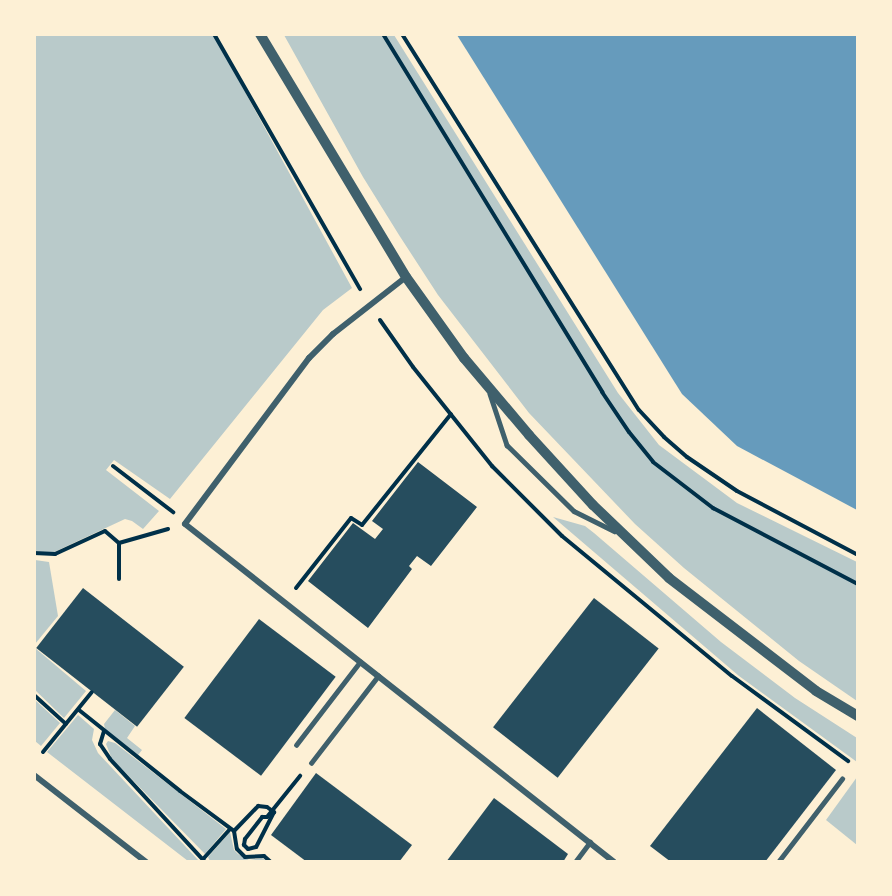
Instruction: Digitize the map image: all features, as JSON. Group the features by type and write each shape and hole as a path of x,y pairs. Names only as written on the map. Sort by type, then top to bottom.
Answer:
{"street":[{"path":"260,34 406,277 487,386 537,444 669,578 816,691 858,716"},
{"path":"406,277 333,334 309,358 184,524 611,860"},
{"path":"34,774 146,861"}],"lane":[{"path":"487,386 507,445 574,511 628,538"},
{"path":"296,745 360,662"},
{"path":"311,763 378,676"},
{"path":"778,861 842,778"},
{"path":"575,861 590,842"}],"path":[{"path":"383,34 602,392 653,462 713,508 858,584"},
{"path":"402,34 639,410 664,437 687,457 737,491 858,555"},
{"path":"285,603 351,518 362,525 451,414"},
{"path":"113,466 170,508 184,524 119,543"},
{"path":"34,553 55,554 105,531 119,543 119,579"},
{"path":"43,752 92,692"},
{"path":"34,696 66,724"},
{"path":"79,710 232,830 237,849 245,857 264,856 271,861"},
{"path":"104,731 100,744 110,759 204,860 258,806 267,807 274,812 256,847 248,849 244,845 245,839 262,818 267,817 274,808 282,799 311,763"}],"shaded area":[{"path":"35,35 214,35 352,288 323,310 170,499 114,460 106,470 159,511 143,529 125,519 50,554 35,551"},
{"path":"284,35 394,35 618,393 659,445 737,503 857,562 857,701 799,661 684,568 635,524 529,413 438,295 399,235 363,177"},
{"path":"553,517 585,526 721,642 795,698 857,738 857,762 739,676"},
{"path":"35,560 49,562 58,616 35,644"},
{"path":"35,648 86,691 64,718 35,690"},
{"path":"35,700 60,723 41,746 35,741"},
{"path":"115,710 135,726 127,738 142,750 138,755 105,729 104,724"},
{"path":"78,715 94,729 92,740 98,753 199,861 188,861 47,752"},
{"path":"108,741 115,743 226,829 205,854 112,759 106,744"},
{"path":"857,777 857,845 826,820"},
{"path":"230,832 234,850 238,854 249,860 262,858 267,861 210,861 208,857"}],"water":[{"path":"457,35 857,35 857,510 737,446 682,394"}],"building":[{"path":"418,462 477,507 431,566 417,556 409,566 412,569 368,628 308,581 353,523 375,539 383,529 372,521"},
{"path":"83,588 184,667 137,727 36,648"},
{"path":"594,598 659,648 558,778 493,727"},
{"path":"259,619 336,677 261,776 184,718"},
{"path":"757,708 836,770 765,862 671,862 650,846"},
{"path":"316,773 412,845 399,862 307,862 271,835"},
{"path":"494,798 568,854 563,862 446,862"}]}
